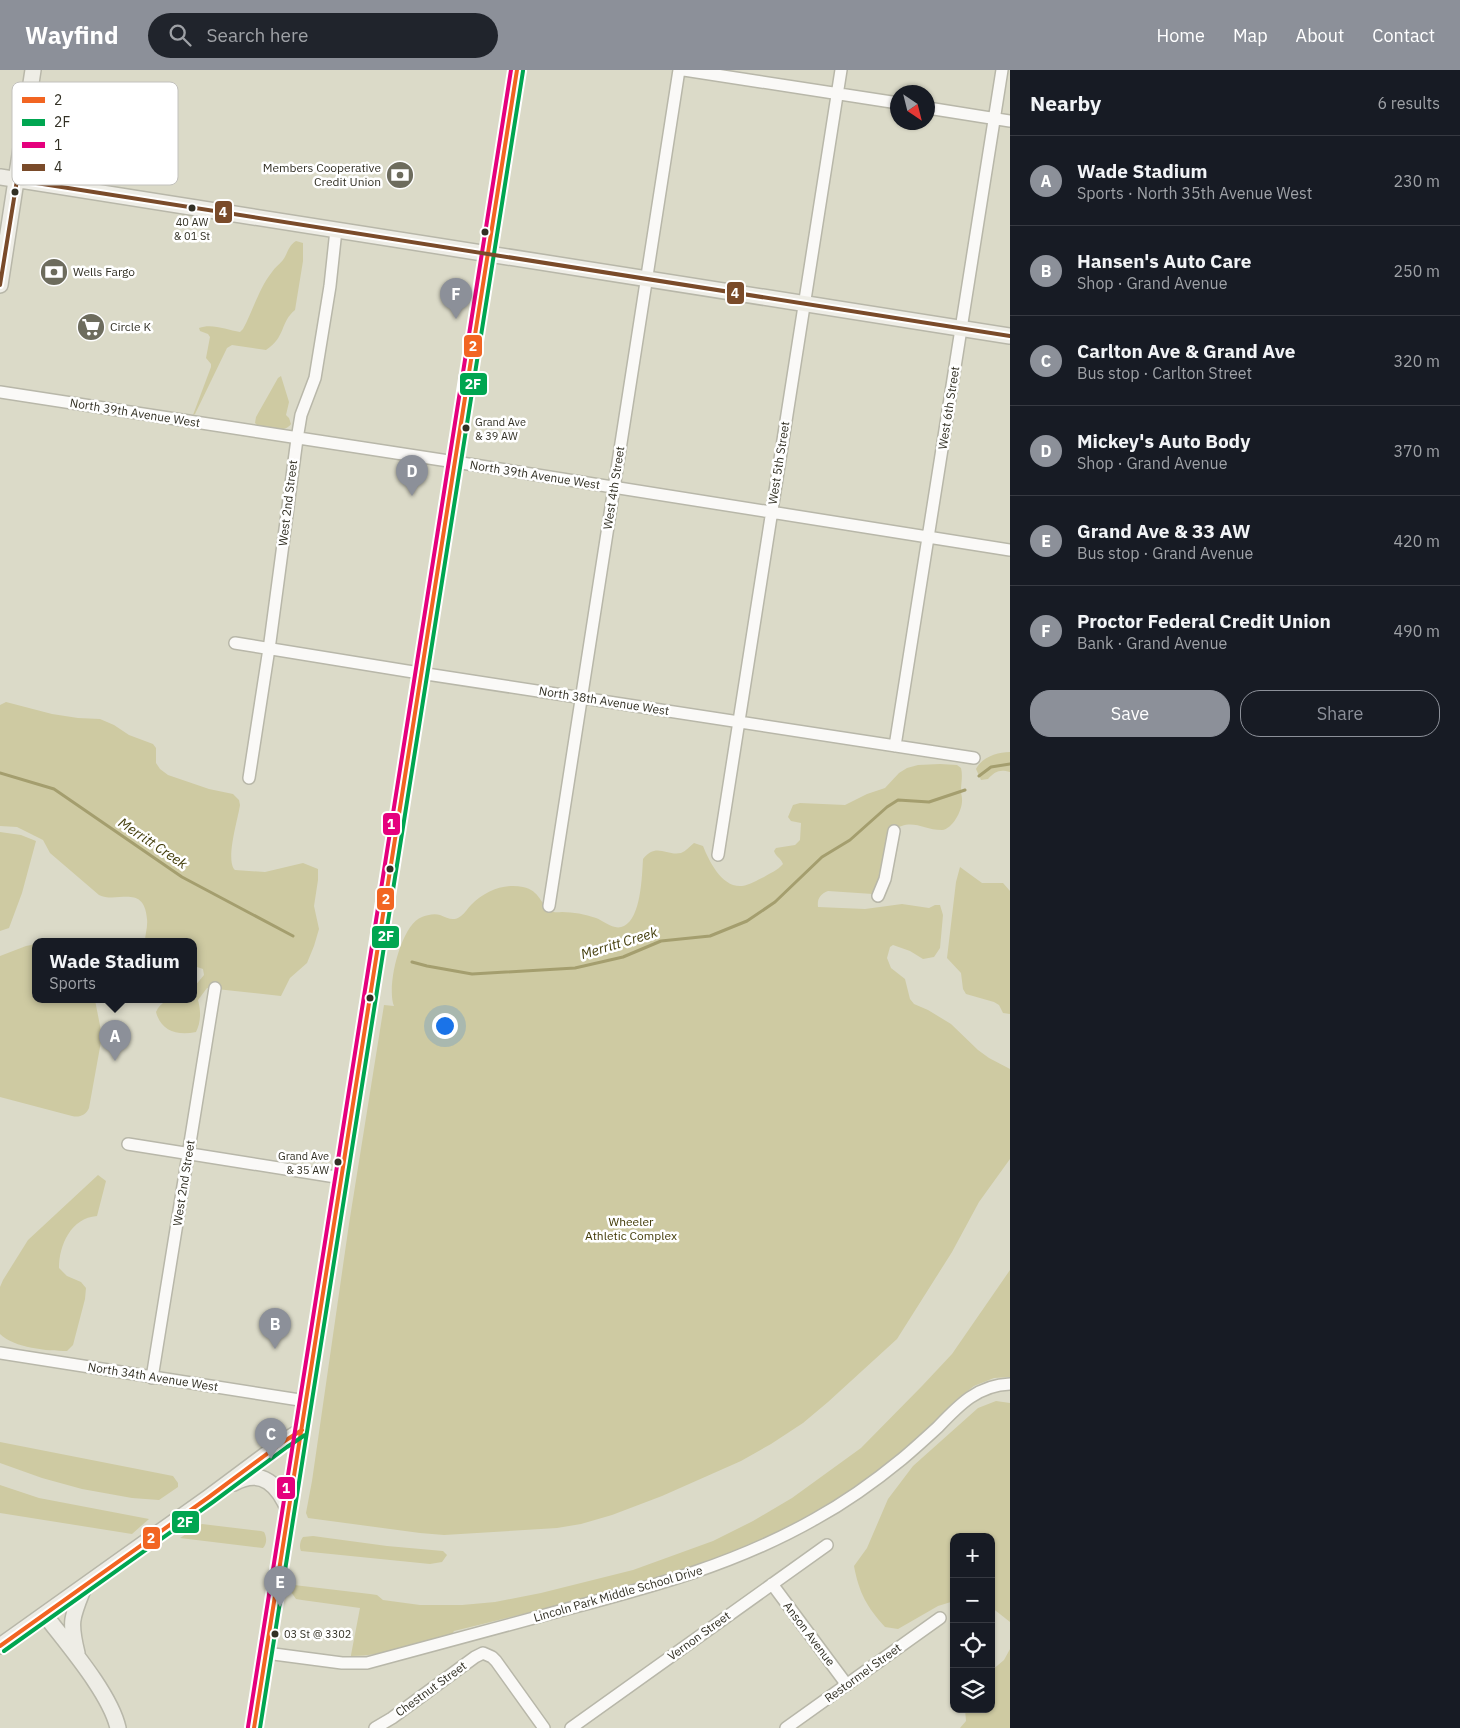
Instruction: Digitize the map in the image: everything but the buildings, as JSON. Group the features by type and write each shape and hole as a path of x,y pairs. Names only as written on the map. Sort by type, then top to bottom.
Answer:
{"street":[{"path":"254,1728 517,70"},
{"name":"West 4th Street","path":"549,906 679,70"},
{"path":"684,70 890,102"},
{"name":"West 5th Street","path":"718,855 841,70"},
{"name":"West 6th Street","path":"895,746 1002,70"},
{"path":"935,109 1010,121"},
{"path":"0,284 16,185"},
{"path":"49,185 1010,336"},
{"name":"West 2nd Street","path":"249,778 269,649 297,439 301,415 315,378 330,286 336,230"},
{"name":"North 39th Avenue West","path":"0,392 1010,550"},
{"name":"North 38th Avenue West","path":"235,643 422,674 974,758"},
{"path":"878,896 885,879 894,831"},
{"name":"West 2nd Street","path":"152,1378 215,988"},
{"path":"128,1144 342,1178"},
{"name":"North 34th Avenue West","path":"0,1353 306,1401"},
{"name":"Lincoln Park Middle School Drive","path":"266,1653 342,1663 367,1663 665,1583 716,1566 768,1543 834,1509 902,1459 927,1438 966,1399 984,1388 1010,1384"},
{"path":"0,1646 302,1430"},
{"path":"209,1497 241,1479 262,1478 270,1482 284,1497 288,1511"},
{"name":"Vernon Street","path":"571,1728 827,1545"},
{"name":"Anson Avenue","path":"772,1584 847,1685"},
{"path":"78,1660 72,1632 72,1622 84,1587"},
{"path":"45,1615 107,1700 118,1728"},
{"name":"Restormel Street","path":"786,1728 940,1618"},
{"name":"Chestnut Street","path":"375,1728 392,1718 479,1654 488,1654 496,1661 544,1728"}],"green space":[{"path":"296,241 303,243 303,261 295,310 287,319 277,340 266,350 232,345 227,348 193,415 211,367 206,358 210,337 208,334 200,331 199,328 214,327 240,332 247,322 267,278"},
{"path":"281,376 289,402 286,415 291,424 284,429 258,426 255,423 256,417 278,378"},
{"path":"6,702 52,714 100,719 114,725 129,735 153,744 156,748 156,763 168,775 209,789 233,794 239,800 240,805 231,858 235,870 265,872 303,863 318,869 314,906 319,929 307,963 290,978 281,996 207,988 198,1000 200,1016 196,1032 182,1033 171,1031 162,1024 156,1012 163,1003 197,1003 197,983 204,975 203,969 197,967 197,938 145,938 147,919 145,908 141,901 129,897 106,897 99,895 50,853 43,840 17,827 0,826 0,705"},
{"path":"1010,752 1010,772 998,771 988,779 981,780 976,769 982,761 996,754"},
{"name":"Wheeler Athletic Complex","path":"918,765 957,765 961,768 962,774 962,803 959,813 950,826 942,830 917,825 905,825 892,831 881,885 873,894 828,891 821,895 818,904 818,907 865,909 902,904 929,908 940,905 943,915 940,948 934,957 923,959 910,951 893,945 890,947 887,958 891,968 905,979 910,999 914,1004 951,1024 978,1050 1010,1069 1010,1159 979,1202 952,1252 897,1339 803,1423 771,1444 741,1461 662,1496 612,1515 581,1524 557,1528 444,1535 308,1518 306,1513 384,1005 394,1006 392,985 397,957 402,943 414,922 424,916 433,914 450,919 458,918 476,900 489,892 502,887 516,886 533,891 552,912 583,914 613,926 624,926 630,922 634,915 640,896 643,859 652,851 681,853 694,843 703,846 713,866 722,878 728,883 735,885 748,885 783,864 774,851 776,848 795,845 800,840 801,823 791,821 788,817 793,805 800,803 845,805 867,794 885,788 899,773 907,768"},
{"path":"0,832 21,835 36,841 22,893 9,928 0,931"},
{"path":"960,867 982,883 1003,883 1010,891 1010,1014 1003,1013 999,1005 994,1002 966,994 963,989 961,973 947,958 956,882"},
{"path":"32,945 32,1003 96,1003 102,1036 89,1108 80,1116 75,1117 0,1097 0,956"},
{"path":"98,1175 106,1181 97,1216 88,1218 74,1227 68,1234 61,1250 59,1268 67,1276 81,1282 86,1288 73,1345 67,1351 50,1350 22,1346 6,1339 0,1334 0,1287 3,1280 28,1240"},
{"path":"1010,1270 1010,1377 994,1378 974,1386 956,1400 922,1435 853,1489 812,1516 746,1549 633,1587 454,1631 452,1634 377,1654 351,1656 360,1608 296,1599 291,1592 294,1585 377,1595 383,1600 420,1605 462,1605 495,1602 541,1593 633,1570 713,1541 753,1521 792,1498 861,1448 952,1354"},
{"path":"996,1401 1010,1403 1010,1622 995,1610 995,1533 950,1533 950,1602 938,1606 898,1629 885,1627 873,1613 865,1599 858,1584 854,1566 867,1548 888,1499 913,1466 978,1408"},
{"path":"0,1442 173,1476 178,1483 178,1487 159,1500 132,1498 82,1489 42,1478 0,1463"},
{"path":"0,1485 39,1498 149,1519 132,1534 0,1513"},
{"path":"202,1524 264,1532 266,1536 265,1545 263,1548 180,1538"},
{"path":"313,1536 443,1551 447,1555 442,1562 430,1564 301,1551 300,1544 303,1537"},
{"path":"1010,1649 1010,1728 960,1728 966,1721 965,1713 995,1713 995,1668 1004,1660"}],"waterway":[{"name":"Merritt Creek","path":"979,776 991,767 1010,764"},
{"name":"Merritt Creek","path":"0,773 54,789 182,877 293,936"},
{"name":"Merritt Creek","path":"412,962 472,974 575,968 623,957 661,941 710,936 747,921 775,902 822,857 850,840 887,807 898,800 929,802 965,790"}],"transit line":[{"name":"1","path":"248,1727 511,70"},
{"name":"2","path":"254,1728 517,70"},
{"name":"2F","path":"260,1728 523,71"},
{"name":"4","path":"0,285 16,185"},
{"name":"4","path":"49,185 1010,336"},
{"name":"2","path":"0,1646 302,1430"},
{"name":"2F","path":"4,1651 305,1435"}],"place":[{"name":"Members Cooperative Credit Union","path":"400,175"},
{"name":"40 AW & 01 St","path":"192,208"},
{"name":"Wells Fargo","path":"54,272"},
{"name":"Proctor Federal Credit Union","path":"456,319"},
{"name":"Circle K","path":"91,327"},
{"name":"Grand Ave & 39 AW","path":"466,428"},
{"name":"Mickey's Auto Body","path":"412,496"},
{"name":"Wade Stadium","path":"115,1061"},
{"name":"Grand Ave & 35 AW","path":"338,1162"},
{"name":"Hansen's Auto Care","path":"275,1349"},
{"name":"Carlton Ave & Grand Ave","path":"271,1459"},
{"name":"Grand Ave & 33 AW","path":"280,1607"},
{"name":"03 St @ 3302","path":"275,1634"}]}
